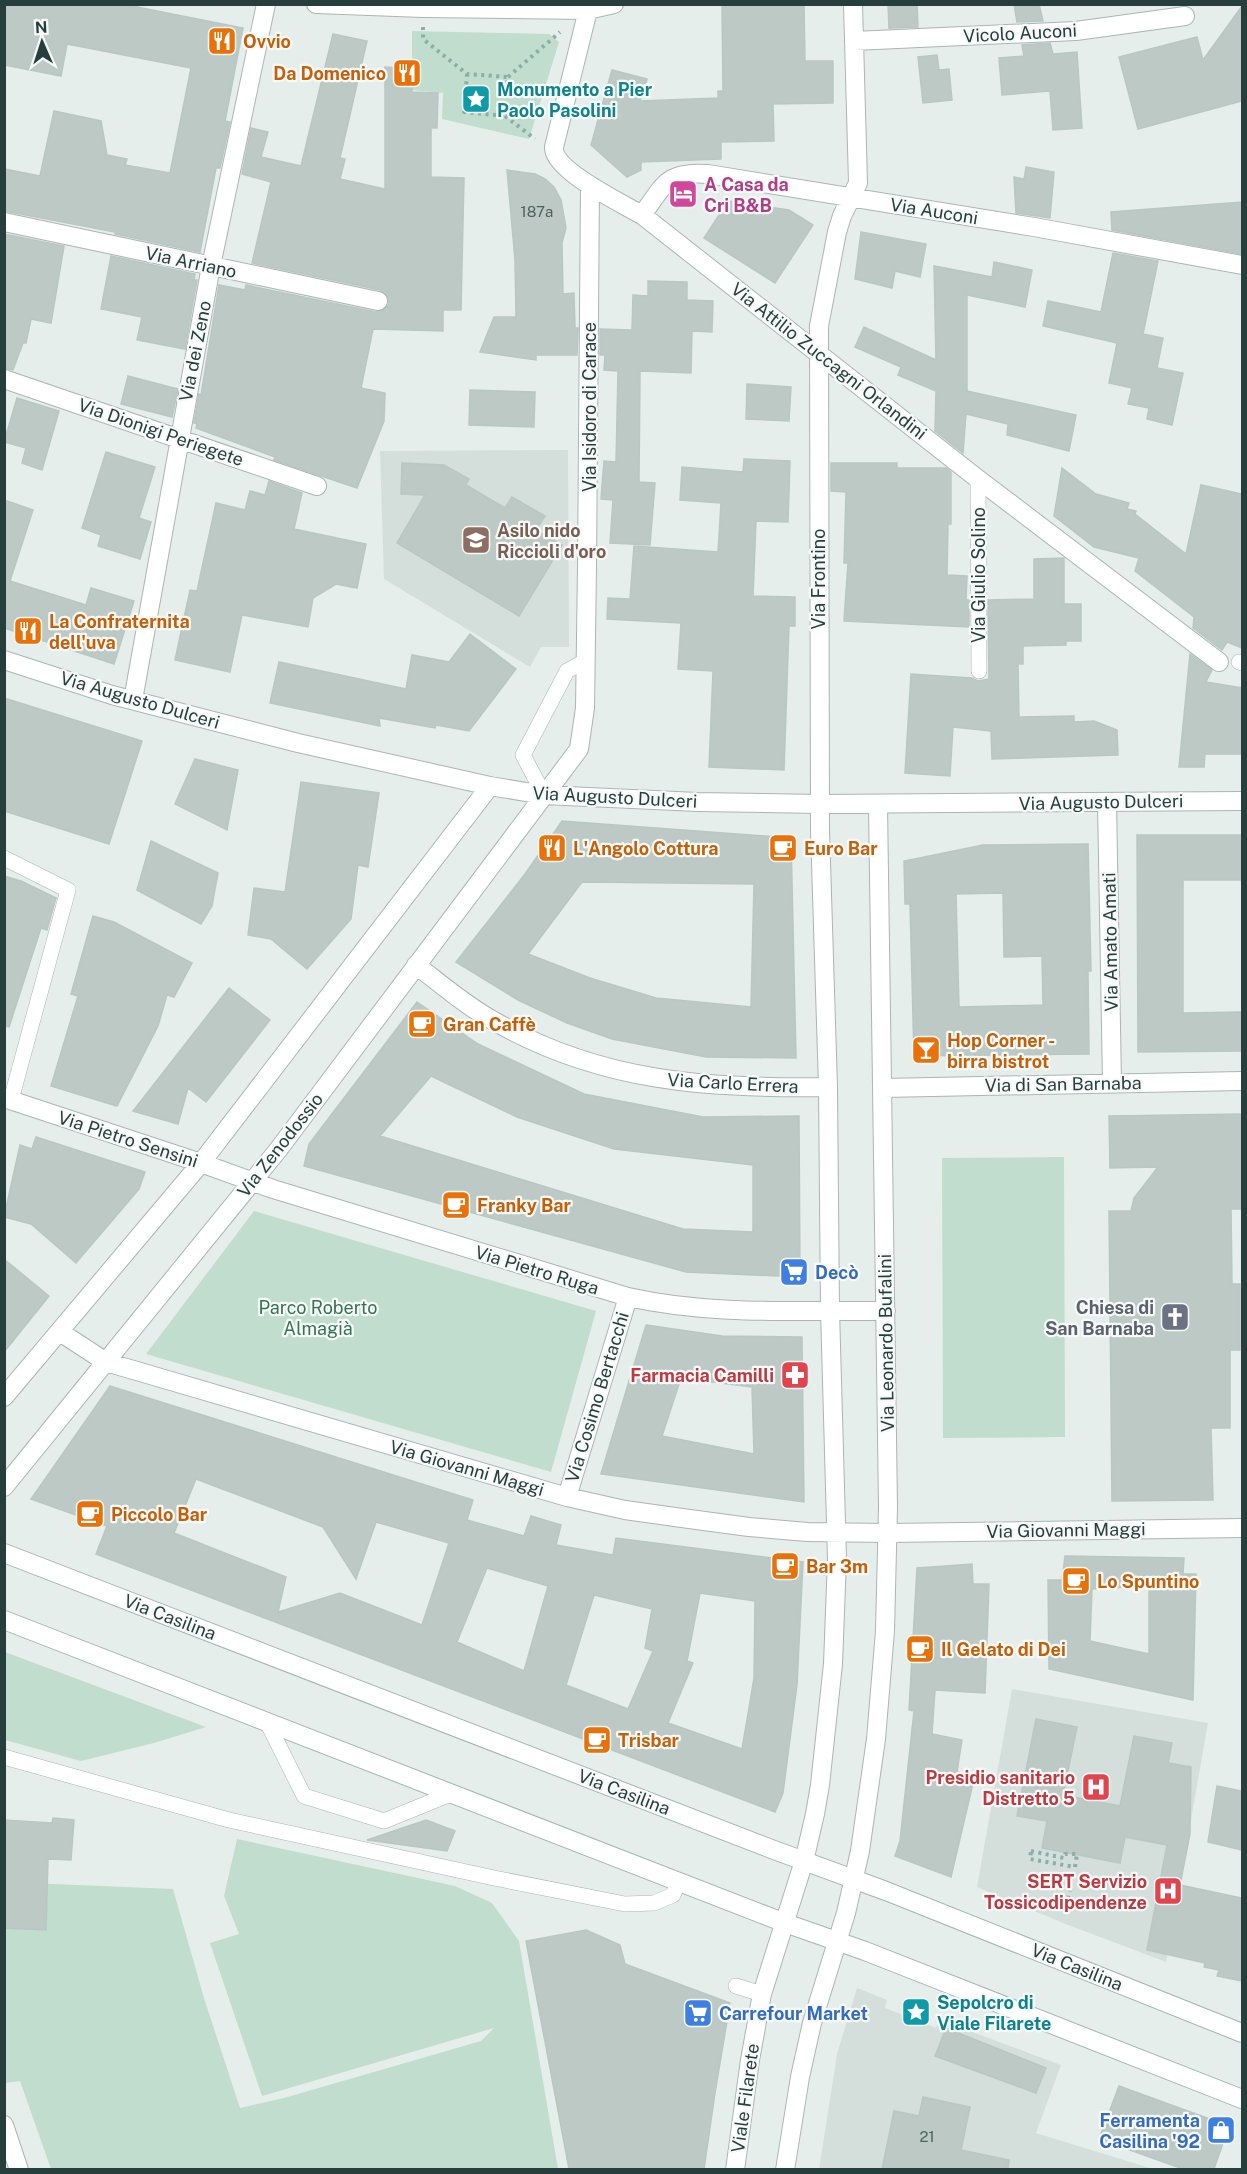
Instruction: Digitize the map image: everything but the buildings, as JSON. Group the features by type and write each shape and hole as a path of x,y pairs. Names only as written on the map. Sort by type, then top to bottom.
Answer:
{"street":[{"name":"Via dei Zeno","path":"133,700 211,266 266,4"},
{"path":"316,4 588,10 614,4"},
{"name":"Via Frontino","path":"820,804 819,326 837,232 858,183 853,4"},
{"name":"Via Attilio Zuccagni Orlandini","path":"588,10 554,150 558,160 590,186 642,215 978,478 1219,662"},
{"name":"Vicolo Auconi","path":"854,41 1076,31 1185,16"},
{"name":"Via Auconi","path":"642,215 669,179 683,174 714,175 1242,265"},
{"name":"Via Isidoro di Carace","path":"544,795 572,760 581,744 585,708 590,186"},
{"name":"Via Arriano","path":"4,222 378,301"},
{"name":"Via Dionigi Periegete","path":"4,380 317,486"},
{"name":"Via Augusto Dulceri","path":"4,660 133,700 298,743 490,786 544,795 698,802 820,804 1242,801"},
{"path":"4,1396 201,1163 490,786"},
{"name":"Via Zenodossio","path":"4,1487 278,1150 544,795"},
{"name":"Via Amato Amati","path":"1107,802 1112,1083"},
{"path":"804,1861 820,1785 831,1695 835,1625 836,1532 830,1311 828,1087 820,804"},
{"name":"Via Leonardo Bufalini","path":"837,1941 855,1879 869,1791 885,1631 888,1533 878,804"},
{"name":"Via Carlo Errera","path":"416,965 494,1021 559,1051 611,1068 693,1084 746,1087 828,1087"},
{"name":"Via di San Barnaba","path":"883,1088 1242,1081"},
{"name":"Via Pietro Sensini","path":"8,1099 252,1182"},
{"name":"Via Pietro Ruga","path":"252,1182 628,1298 702,1309 886,1311"},
{"name":"Via Cosimo Bertacchi","path":"567,1497 628,1298"},
{"name":"Via Giovanni Maggi","path":"60,1332 106,1362 567,1497 625,1510 749,1527 836,1532 1242,1528"},
{"name":"Via Casilina","path":"4,1553 855,1879 1242,2033"},
{"path":"4,1620 1242,2098"},
{"name":"Viale Filarete","path":"735,2169 762,1994 804,1861"},
{"path":"786,2169 796,2098 812,2023 837,1941"},
{"path":"4,2125 19,2169"}],"lane":[{"name":"Via Giulio Solino","path":"978,478 979,671"},
{"path":"544,795 523,755 567,671 585,661"},
{"path":"4,858 68,890 8,1099"},
{"path":"267,1722 304,1796 384,1821 453,1794"},
{"path":"4,1757 229,1820 625,1904 654,1903 673,1895 679,1881"},
{"path":"736,1986 762,1994"}],"path":[{"path":"423,8 423,39 467,74 508,77"},
{"path":"505,116 508,77 556,35"},
{"path":"467,74 464,112 505,116 537,140"},
{"path":"1031,1851 1064,1858 1065,1854 1077,1854 1075,1867 1030,1859 1031,1851"},
{"path":"1066,1906 1070,1890"}],"shaded area":[{"name":"Asilo nido Riccioli d'oro","path":"568,450 569,647 541,647 530,667 384,579 380,451"},
{"name":"Presidio sanitario Distretto 5","path":"1012,1689 1208,1723 1166,1962 977,1887"},
{"path":"857,1988 887,2000 885,2008 936,2028 940,2020 1061,2065 1036,2133 1153,2169 819,2170 837,2054"}],"green space":[{"path":"412,31 549,34 559,42 529,139 442,119 443,93 412,90"},
{"path":"1064,1157 1065,1437 943,1438 942,1158"},
{"name":"Parco Roberto Almagià","path":"254,1211 596,1311 551,1472 146,1354"},
{"path":"5,1652 206,1727 81,1761 5,1740"},
{"path":"237,1839 455,1886 492,1903 519,1941 558,2169 51,2169 20,2081 5,2083 5,1882 173,1889 204,1998 240,2108 284,2098 481,2041 494,2028 262,2096 210,1943 239,1934 224,1896"}],"place":[{"name":"Ovvio","path":"222,41"},
{"name":"Da Domenico","path":"407,73"},
{"name":"Monumento a Pier Paolo Pasolini","path":"476,99"},
{"name":"A Casa da Cri B&B","path":"683,194"},
{"name":"Asilo nido Riccioli d'oro","path":"476,540"},
{"name":"La Confraternita dell'uva","path":"28,631"},
{"name":"L'Angolo Cottura","path":"552,848"},
{"name":"Euro Bar","path":"783,848"},
{"name":"Gran Caffè","path":"422,1024"},
{"name":"Hop Corner - birra bistrot","path":"926,1050"},
{"name":"Franky Bar","path":"456,1205"},
{"name":"Decò","path":"794,1272"},
{"name":"Chiesa di San Barnaba","path":"1175,1317"},
{"name":"Farmacia Camilli","path":"795,1375"},
{"name":"Piccolo Bar","path":"90,1514"},
{"name":"Bar 3m","path":"785,1566"},
{"name":"Lo Spuntino","path":"1076,1581"},
{"name":"Il Gelato di Dei","path":"920,1649"},
{"name":"Trisbar","path":"597,1740"},
{"name":"Presidio sanitario Distretto 5","path":"1096,1787"},
{"name":"SERT Servizio Tossicodipendenze","path":"1168,1891"},
{"name":"Sepolcro di Viale Filarete","path":"916,2012"},
{"name":"Carrefour Market","path":"698,2013"},
{"name":"Ferramenta Casilina '92","path":"1221,2130"}]}
